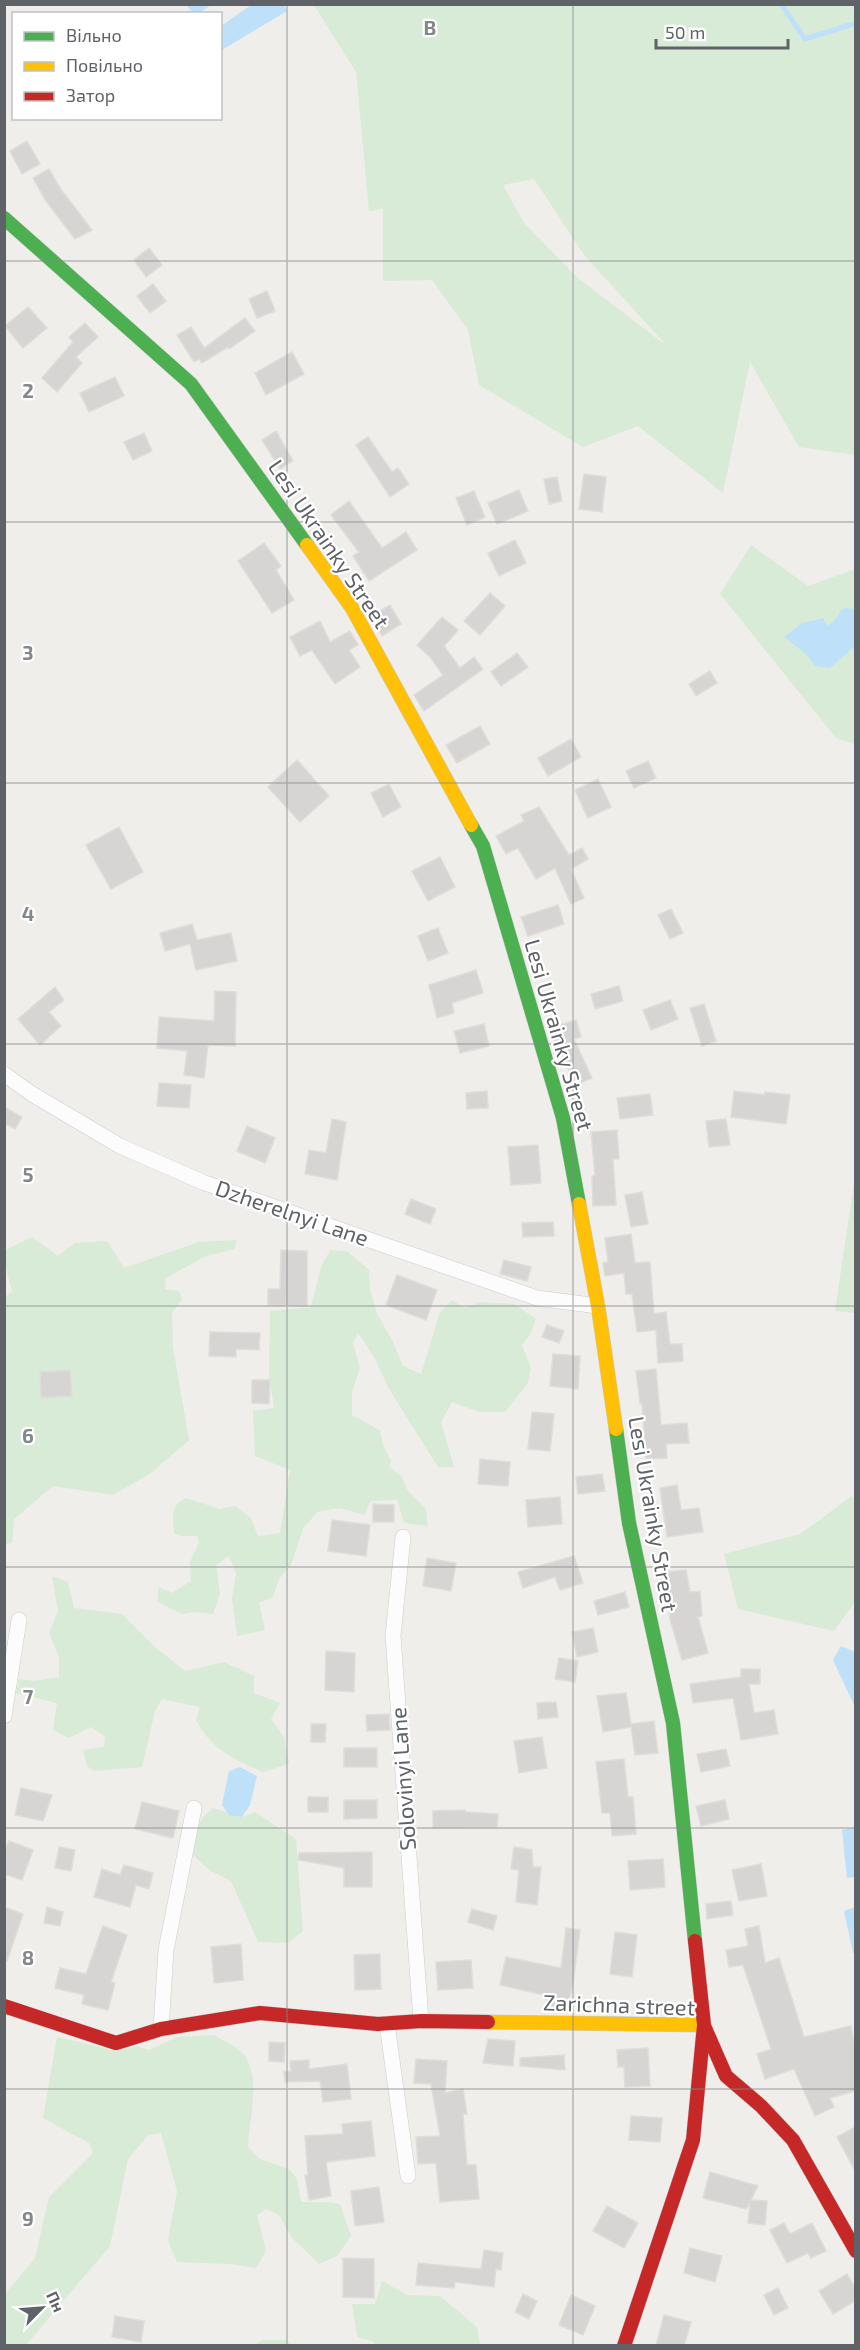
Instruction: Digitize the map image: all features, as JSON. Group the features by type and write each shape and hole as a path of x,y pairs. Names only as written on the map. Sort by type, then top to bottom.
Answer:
{"street":[{"name":"Lesi Ukrainky Street","path":"4,218 191,384 352,608 483,846 563,1118 598,1306 629,1523 673,1723 704,2025"},
{"name":"Dzherelnyi Lane","path":"4,1074 32,1094 120,1146 205,1183 537,1298 598,1306"},
{"name":"Solovinyi Lane","path":"403,1537 393,1636 421,2021"},
{"path":"4,1716 19,1620"},
{"path":"161,2029 166,1950 194,1808"},
{"name":"Zarichna street","path":"4,2006 116,2043 161,2029 260,2013 387,2024 421,2021 704,2025 693,2140 624,2346"},
{"path":"387,2024 408,2176"},
{"path":"704,2025 726,2076 761,2106 793,2140 855,2251"}],"green space":[{"path":"314,5 855,5 855,455 799,447 750,362 723,493 638,426 583,447 479,385 468,330 432,280 383,281 383,209 369,211 356,72","holes":["534,179 585,256 667,346 578,278 524,223 503,185"]},
{"path":"751,545 808,586 855,569 855,744 836,738 720,594"},
{"path":"855,1176 855,1313 835,1311"},
{"path":"32,1237 58,1256 75,1243 107,1241 124,1268 199,1242 237,1240 234,1249 206,1256 166,1278 165,1289 179,1291 182,1299 172,1313 173,1347 189,1440 151,1473 113,1495 53,1486 14,1519 12,1543 5,1544 4,1298 12,1291 5,1264 5,1250"},
{"path":"330,1250 347,1251 369,1270 370,1289 377,1314 403,1366 421,1374 440,1312 452,1300 465,1308 481,1302 514,1304 536,1319 530,1335 522,1345 531,1368 528,1383 505,1412 479,1412 452,1402 441,1422 454,1467 438,1467 389,1389 374,1357 358,1333 353,1343 360,1368 352,1392 352,1415 380,1430 383,1445 391,1461 389,1466 402,1477 408,1491 426,1509 428,1526 404,1523 397,1500 371,1501 364,1515 340,1508 317,1512 303,1529 291,1565 279,1579 273,1597 259,1603 265,1630 237,1636 232,1599 236,1573 229,1556 216,1565 220,1594 213,1614 195,1612 182,1614 158,1602 158,1587 172,1593 191,1581 190,1562 199,1542 197,1536 182,1536 174,1533 173,1512 177,1505 186,1498 220,1509 235,1506 251,1518 258,1536 280,1533 290,1470 255,1456 253,1411 274,1408 269,1374 270,1311 311,1307 321,1267"},
{"path":"852,1496 856,1505 855,1601 834,1631 738,1609 724,1554 800,1534"},
{"path":"52,1576 68,1582 74,1608 122,1614 154,1646 185,1671 224,1662 254,1676 254,1693 280,1703 271,1719 284,1737 289,1764 263,1772 242,1762 216,1746 202,1731 196,1720 200,1707 162,1699 155,1711 142,1767 94,1771 87,1766 83,1750 104,1747 105,1736 91,1727 69,1738 53,1730 57,1703 16,1693 19,1679 34,1681 59,1677 59,1657 49,1633 58,1611"},
{"path":"213,1808 242,1817 255,1812 296,1839 303,1931 288,1943 258,1942 231,1881 211,1871 188,1851 202,1818"},
{"path":"214,2035 239,2050 250,2066 253,2100 248,2147 260,2159 289,2169 297,2179 301,2202 340,2204 351,2236 337,2256 319,2264 291,2237 279,2215 266,2209 257,2215 266,2251 256,2268 231,2264 177,2262 168,2241 177,2191 161,2133 148,2135 128,2159 110,2246 26,2345 5,2346 5,2294 35,2258 49,2197 93,2153 89,2143 43,2118 57,2037 117,2051 138,2046 149,2050 177,2037"},
{"path":"382,2281 407,2295 440,2296 477,2327 480,2345 374,2345 374,2342 357,2337 352,2304 375,2304"},
{"path":"262,2340 287,2340 291,2345 255,2345"}],"water":[{"path":"186,5 211,5 200,12 192,12"},
{"path":"251,5 284,5 287,11 222,50 222,25"},
{"path":"855,609 855,646 830,668 815,666 806,654 784,637 802,623 823,618 828,626 841,610"},
{"path":"841,1646 853,1651 855,1656 855,1707 833,1660"},
{"path":"240,1767 257,1776 250,1805 242,1817 229,1815 222,1805 229,1771"},
{"path":"855,1827 855,1877 847,1878 842,1830"},
{"path":"855,1907 855,1953 853,1953 844,1911"}],"building":[{"path":"27,141 40,164 22,174 10,151"},
{"path":"49,169 60,188 92,230 75,239 46,201 33,178"},
{"path":"149,248 162,265 146,277 134,260"},
{"path":"153,284 166,301 150,313 137,296"},
{"path":"267,291 275,311 257,318 249,299"},
{"path":"28,307 47,328 23,348 5,326"},
{"path":"245,318 255,331 229,349 228,347 202,363 199,359 194,362 177,335 191,327 204,348"},
{"path":"85,323 98,337 76,357 82,363 57,392 42,378 73,342 69,337"},
{"path":"292,352 304,374 266,395 255,373"},
{"path":"115,377 124,396 89,412 80,393"},
{"path":"276,431 293,461 280,469 262,440"},
{"path":"144,433 152,451 133,460 124,442"},
{"path":"368,437 392,472 398,468 409,484 390,497 356,445"},
{"path":"584,474 606,477 602,512 579,509"},
{"path":"557,477 562,501 549,504 544,479"},
{"path":"519,490 528,511 497,524 488,503"},
{"path":"474,491 485,517 467,525 456,498"},
{"path":"349,501 382,548 406,532 417,550 369,581 353,556 359,552 331,515"},
{"path":"515,540 526,563 499,576 488,553"},
{"path":"264,543 281,566 276,570 294,600 272,613 238,561"},
{"path":"490,593 505,606 480,635 464,621"},
{"path":"390,605 401,624 382,636 371,616"},
{"path":"442,617 458,630 444,646 460,668 474,657 483,669 424,711 414,695 443,675 430,657 417,645"},
{"path":"320,621 330,642 350,631 358,645 349,650 360,667 335,684 312,650 300,656 290,637"},
{"path":"517,653 528,667 501,686 491,672"},
{"path":"710,671 717,683 696,696 689,684"},
{"path":"480,726 490,744 457,763 446,745"},
{"path":"571,739 581,757 548,776 538,758"},
{"path":"297,760 329,796 300,822 268,787"},
{"path":"648,761 656,778 634,788 626,771"},
{"path":"598,779 611,807 588,818 575,790"},
{"path":"389,784 401,807 383,817 371,793"},
{"path":"539,807 569,855 582,848 588,859 571,869 584,898 571,904 555,868 536,879 518,848 506,854 496,836 524,821 521,815"},
{"path":"119,827 143,872 111,889 86,845"},
{"path":"440,857 455,887 428,901 412,871"},
{"path":"558,905 564,924 528,936 521,917"},
{"path":"671,909 683,933 670,939 658,915"},
{"path":"192,924 197,940 231,933 237,961 196,970 190,944 165,951 160,933"},
{"path":"438,928 448,953 428,961 418,936"},
{"path":"476,970 483,993 452,1003 454,1013 437,1018 429,985"},
{"path":"619,986 623,1001 595,1009 591,994"},
{"path":"55,987 64,1000 49,1012 61,1026 40,1045 18,1019"},
{"path":"215,991 236,992 235,1046 208,1045 204,1078 184,1075 187,1051 157,1048 159,1017 214,1021"},
{"path":"670,1000 678,1019 651,1030 643,1010"},
{"path":"704,1004 716,1041 702,1046 690,1008"},
{"path":"576,1020 581,1037 574,1039 592,1078 576,1085 557,1044 555,1045 550,1028"},
{"path":"484,1024 489,1046 460,1053 454,1031"},
{"path":"159,1083 191,1085 189,1108 157,1106"},
{"path":"487,1091 488,1108 467,1109 466,1093"},
{"path":"734,1091 790,1095 786,1124 731,1117"},
{"path":"650,1094 653,1115 620,1119 617,1098"},
{"path":"4,1107 22,1117 15,1129 4,1123"},
{"path":"332,1119 346,1122 337,1180 305,1174 309,1150 326,1153"},
{"path":"726,1119 730,1145 709,1147 706,1121"},
{"path":"247,1126 275,1138 265,1163 237,1151"},
{"path":"617,1130 619,1159 613,1159 616,1205 593,1206 592,1176 595,1176 591,1132"},
{"path":"538,1145 541,1183 511,1185 508,1147"},
{"path":"642,1192 648,1224 631,1227 625,1195"},
{"path":"411,1199 436,1209 430,1224 405,1214"},
{"path":"553,1222 554,1236 523,1237 522,1223"},
{"path":"631,1234 635,1263 650,1262 654,1314 666,1312 670,1344 682,1344 683,1361 658,1363 656,1330 637,1332 632,1294 626,1294 624,1273 605,1276 603,1263 608,1262 605,1238"},
{"path":"281,1250 307,1251 307,1306 268,1305 268,1289 280,1289"},
{"path":"504,1260 531,1267 527,1281 500,1274"},
{"path":"397,1275 437,1290 426,1320 386,1305"},
{"path":"547,1325 564,1331 559,1343 542,1337"},
{"path":"210,1332 260,1333 259,1350 236,1349 236,1357 209,1356"},
{"path":"553,1354 580,1356 578,1389 550,1386"},
{"path":"656,1369 661,1425 687,1423 689,1443 666,1444 667,1458 646,1459 642,1404 640,1404 636,1371"},
{"path":"70,1370 72,1396 41,1398 40,1372"},
{"path":"252,1380 270,1380 269,1404 252,1403"},
{"path":"532,1412 554,1414 550,1451 528,1449"},
{"path":"480,1459 510,1462 508,1486 478,1484"},
{"path":"602,1474 605,1491 578,1494 576,1477"},
{"path":"677,1485 681,1510 699,1508 703,1532 667,1537 660,1488"},
{"path":"560,1497 562,1524 528,1527 526,1500"},
{"path":"373,1504 394,1505 394,1522 373,1522"},
{"path":"332,1520 370,1525 366,1556 328,1551"},
{"path":"574,1556 583,1583 560,1590 555,1577 523,1588 518,1572"},
{"path":"427,1558 456,1563 451,1591 423,1586"},
{"path":"686,1570 690,1592 700,1591 702,1616 698,1617 708,1653 682,1660 670,1619 665,1572"},
{"path":"625,1592 629,1607 598,1615 594,1601"},
{"path":"593,1628 598,1652 577,1657 572,1632"},
{"path":"326,1651 355,1653 354,1692 325,1690"},
{"path":"559,1658 578,1661 575,1682 555,1679"},
{"path":"741,1669 760,1669 760,1684 749,1684 754,1713 774,1710 778,1734 741,1740 733,1698 693,1703 690,1684 741,1677"},
{"path":"626,1693 631,1724 654,1721 658,1753 635,1755 631,1727 603,1732 597,1696"},
{"path":"556,1702 558,1717 538,1719 537,1703"},
{"path":"389,1714 390,1730 367,1731 366,1715"},
{"path":"311,1724 326,1724 325,1742 311,1742"},
{"path":"542,1737 547,1768 519,1773 514,1741"},
{"path":"344,1748 377,1748 377,1767 344,1767"},
{"path":"726,1749 730,1766 701,1772 697,1754"},
{"path":"624,1759 628,1797 633,1797 636,1834 612,1836 610,1813 602,1813 596,1762"},
{"path":"21,1788 52,1795 43,1821 15,1815"},
{"path":"308,1797 328,1797 328,1812 308,1812"},
{"path":"344,1800 377,1800 377,1818 344,1819"},
{"path":"725,1800 729,1819 701,1826 696,1806"},
{"path":"142,1802 179,1811 173,1838 135,1829"},
{"path":"465,1810 465,1812 498,1814 497,1827 433,1828 433,1811"},
{"path":"9,1841 33,1850 22,1880 4,1874 4,1852"},
{"path":"59,1847 75,1850 71,1871 55,1868"},
{"path":"514,1847 532,1850 533,1867 541,1867 537,1905 516,1902 519,1870 511,1869"},
{"path":"372,1852 372,1887 344,1887 344,1868 298,1860 299,1853"},
{"path":"663,1859 665,1887 630,1890 628,1861"},
{"path":"761,1864 767,1896 739,1901 732,1870"},
{"path":"124,1865 153,1873 149,1889 136,1885 130,1907 94,1897 102,1869 120,1875"},
{"path":"731,1901 733,1915 707,1919 706,1904"},
{"path":"4,1907 23,1914 7,1961 4,1960"},
{"path":"47,1907 63,1912 60,1926 44,1923"},
{"path":"472,1909 497,1916 493,1930 468,1922"},
{"path":"103,1926 127,1935 111,1982 115,1983 108,2010 82,2004 84,1995 55,1988 60,1968 86,1974"},
{"path":"759,1926 765,1963 779,1958 804,2037 851,2026 855,2048 855,2091 830,2098 834,2107 815,2116 794,2069 765,2079 757,2054 771,2049 743,1965 729,1967 726,1950 748,1946 745,1929"},
{"path":"566,1928 580,1930 567,2010 545,2010 548,1996 500,1985 506,1957 561,1968"},
{"path":"615,1932 637,1935 632,1977 610,1974"},
{"path":"241,1944 243,1980 214,1983 211,1947"},
{"path":"380,1954 381,1989 355,1990 354,1955"},
{"path":"471,1960 473,1988 438,1990 436,1962"},
{"path":"488,2039 515,2041 513,2066 483,2063"},
{"path":"269,2042 285,2043 284,2062 269,2061"},
{"path":"648,2048 650,2086 625,2087 624,2067 618,2067 617,2050"},
{"path":"564,2055 565,2070 520,2066 520,2058"},
{"path":"416,2059 447,2061 445,2093 463,2089 467,2114 463,2114 467,2165 476,2165 479,2199 440,2202 436,2163 418,2164 416,2137 440,2136 431,2084 414,2083"},
{"path":"309,2060 309,2069 347,2064 351,2099 323,2102 320,2081 285,2082 284,2072 291,2071 290,2061"},
{"path":"631,2116 662,2118 660,2142 629,2140"},
{"path":"371,2121 375,2156 326,2162 331,2196 309,2200 305,2175 308,2175 305,2136 343,2134 342,2124"},
{"path":"855,2127 855,2171 837,2137"},
{"path":"710,2172 758,2186 751,2200 767,2201 765,2225 748,2223 750,2203 746,2209 703,2198"},
{"path":"379,2187 384,2222 355,2226 351,2191"},
{"path":"607,2206 638,2223 624,2248 593,2231"},
{"path":"784,2223 790,2234 812,2223 826,2251 811,2258 808,2253 787,2263 770,2230"},
{"path":"690,2248 722,2256 715,2282 684,2273"},
{"path":"484,2250 503,2253 501,2270 496,2269 494,2287 455,2282 454,2288 416,2285 418,2263 481,2269"},
{"path":"343,2258 374,2259 374,2298 343,2297"},
{"path":"847,2274 855,2288 855,2301 833,2314 819,2291"},
{"path":"778,2288 788,2308 774,2315 764,2295"},
{"path":"523,2294 537,2301 529,2319 515,2312"},
{"path":"571,2295 595,2306 583,2335 559,2325"},
{"path":"664,2315 691,2322 684,2346 656,2346"},
{"path":"115,2316 144,2321 141,2342 112,2337"}],"waterway":[{"path":"781,4 805,39 856,23"}],"traffic: fast":[{"path":"4,218 191,384 307,545"},
{"path":"471,825 483,846 563,1118 579,1204"},
{"path":"616,1429 629,1523 673,1723 695,1941"}],"traffic: slow":[{"path":"307,545 352,608 471,825"},
{"path":"579,1204 598,1306 616,1429"},
{"path":"488,2022 704,2025"}],"traffic: jam":[{"path":"624,2346 693,2140 704,2025 695,1941"},
{"path":"4,2006 116,2043 161,2029 260,2013 378,2024 421,2021 488,2022"},
{"path":"705,2028 726,2076 761,2106 793,2140 856,2251"}]}
